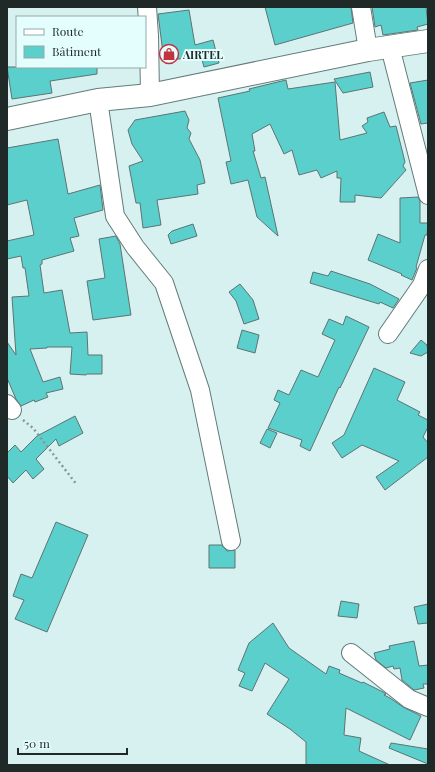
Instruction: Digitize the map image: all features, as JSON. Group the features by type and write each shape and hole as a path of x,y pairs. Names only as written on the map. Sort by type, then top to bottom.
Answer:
{"main road":[{"path":"7,119 98,100 150,95 368,50 428,41"}],"street":[{"path":"147,7 150,95"},
{"path":"361,7 368,50"},
{"path":"390,47 428,195"},
{"path":"98,100 115,216 136,247 164,283 200,390 231,541"},
{"path":"388,334 422,285 428,269"},
{"path":"351,653 409,699 428,707"}],"path":[{"path":"9,407 32,428 77,485"}],"building":[{"path":"265,7 351,7 353,23 275,45"},
{"path":"372,7 426,7 428,24 417,27 418,30 383,35 381,25 375,27"},
{"path":"189,10 195,45 213,40 219,63 204,67 201,56 164,61 158,14"},
{"path":"7,67 97,68 97,74 50,81 52,93 12,99"},
{"path":"370,72 373,87 343,93 334,79"},
{"path":"286,80 288,89 335,82 340,140 367,133 362,126 368,122 367,118 384,112 390,127 396,126 405,162 403,166 406,170 381,198 355,195 355,202 340,202 341,178 337,178 337,171 321,178 317,170 299,175 292,150 284,154 270,124 252,134 255,151 253,151 261,178 265,177 278,236 257,217 248,180 231,184 226,162 231,161 218,98 250,91 249,89"},
{"path":"428,80 428,123 421,124 410,83"},
{"path":"185,111 189,120 187,128 191,133 189,139 200,160 205,183 197,185 198,194 157,200 161,225 143,228 140,203 136,203 129,166 143,161 132,144 128,130 135,120"},
{"path":"58,139 68,194 100,185 103,210 74,218 79,236 70,238 74,251 42,260 42,264 40,265 44,293 62,290 70,333 87,332 88,355 102,355 102,374 70,374 72,347 30,349 43,382 60,377 63,389 46,393 48,397 35,402 34,400 21,406 16,399 7,378 7,342 16,355 12,297 29,296 25,268 23,268 21,256 7,259 7,241 34,235 27,200 7,205 7,148"},
{"path":"418,197 420,201 420,223 428,223 427,235 425,235 416,267 417,268 412,280 401,275 402,274 368,260 378,234 400,243 400,198"},
{"path":"193,224 197,236 171,244 168,235 172,231"},
{"path":"116,236 120,244 131,315 93,320 87,281 105,278 99,239"},
{"path":"331,271 370,284 399,299 393,308 380,302 379,304 310,283 313,272 328,276"},
{"path":"240,284 253,300 259,319 244,324 236,301 229,292"},
{"path":"346,316 369,327 340,388 339,387 310,451 300,446 302,440 268,428 280,403 274,400 278,390 289,395 301,370 318,377 335,340 322,334 329,319 343,325"},
{"path":"242,330 259,335 255,353 237,348"},
{"path":"421,340 427,345 428,352 421,356 410,353"},
{"path":"374,368 405,382 397,400 420,412 418,415 428,420 428,427 423,437 428,443 428,457 385,490 376,477 399,461 362,445 342,458 332,443 344,435"},
{"path":"75,416 83,433 59,446 56,439 36,459 44,469 33,479 26,470 13,483 7,476 7,453 15,445 21,452 37,436"},
{"path":"267,429 277,433 270,448 260,443"},
{"path":"56,522 88,535 47,632 15,619 24,600 13,596 21,574 32,578"},
{"path":"209,545 222,545 227,551 235,550 235,568 209,568"},
{"path":"341,601 359,604 357,618 338,616"},
{"path":"428,604 428,623 418,624 414,607"},
{"path":"273,623 289,648 326,674 329,666 340,670 339,673 362,683 363,682 383,692 386,694 384,695 403,707 421,716 410,740 346,708 344,735 361,738 359,751 390,765 306,765 306,742 290,729 267,714 289,679 265,663 252,691 239,686 245,673 238,670 249,643"},
{"path":"414,641 419,666 428,665 428,684 423,684 424,688 414,690 402,680 400,668 394,669 393,666 386,668 376,660 374,653 390,649 389,646"},
{"path":"391,743 428,749 428,764 389,748"}],"place":[{"name":"AIRTEL","path":"169,54"}]}
